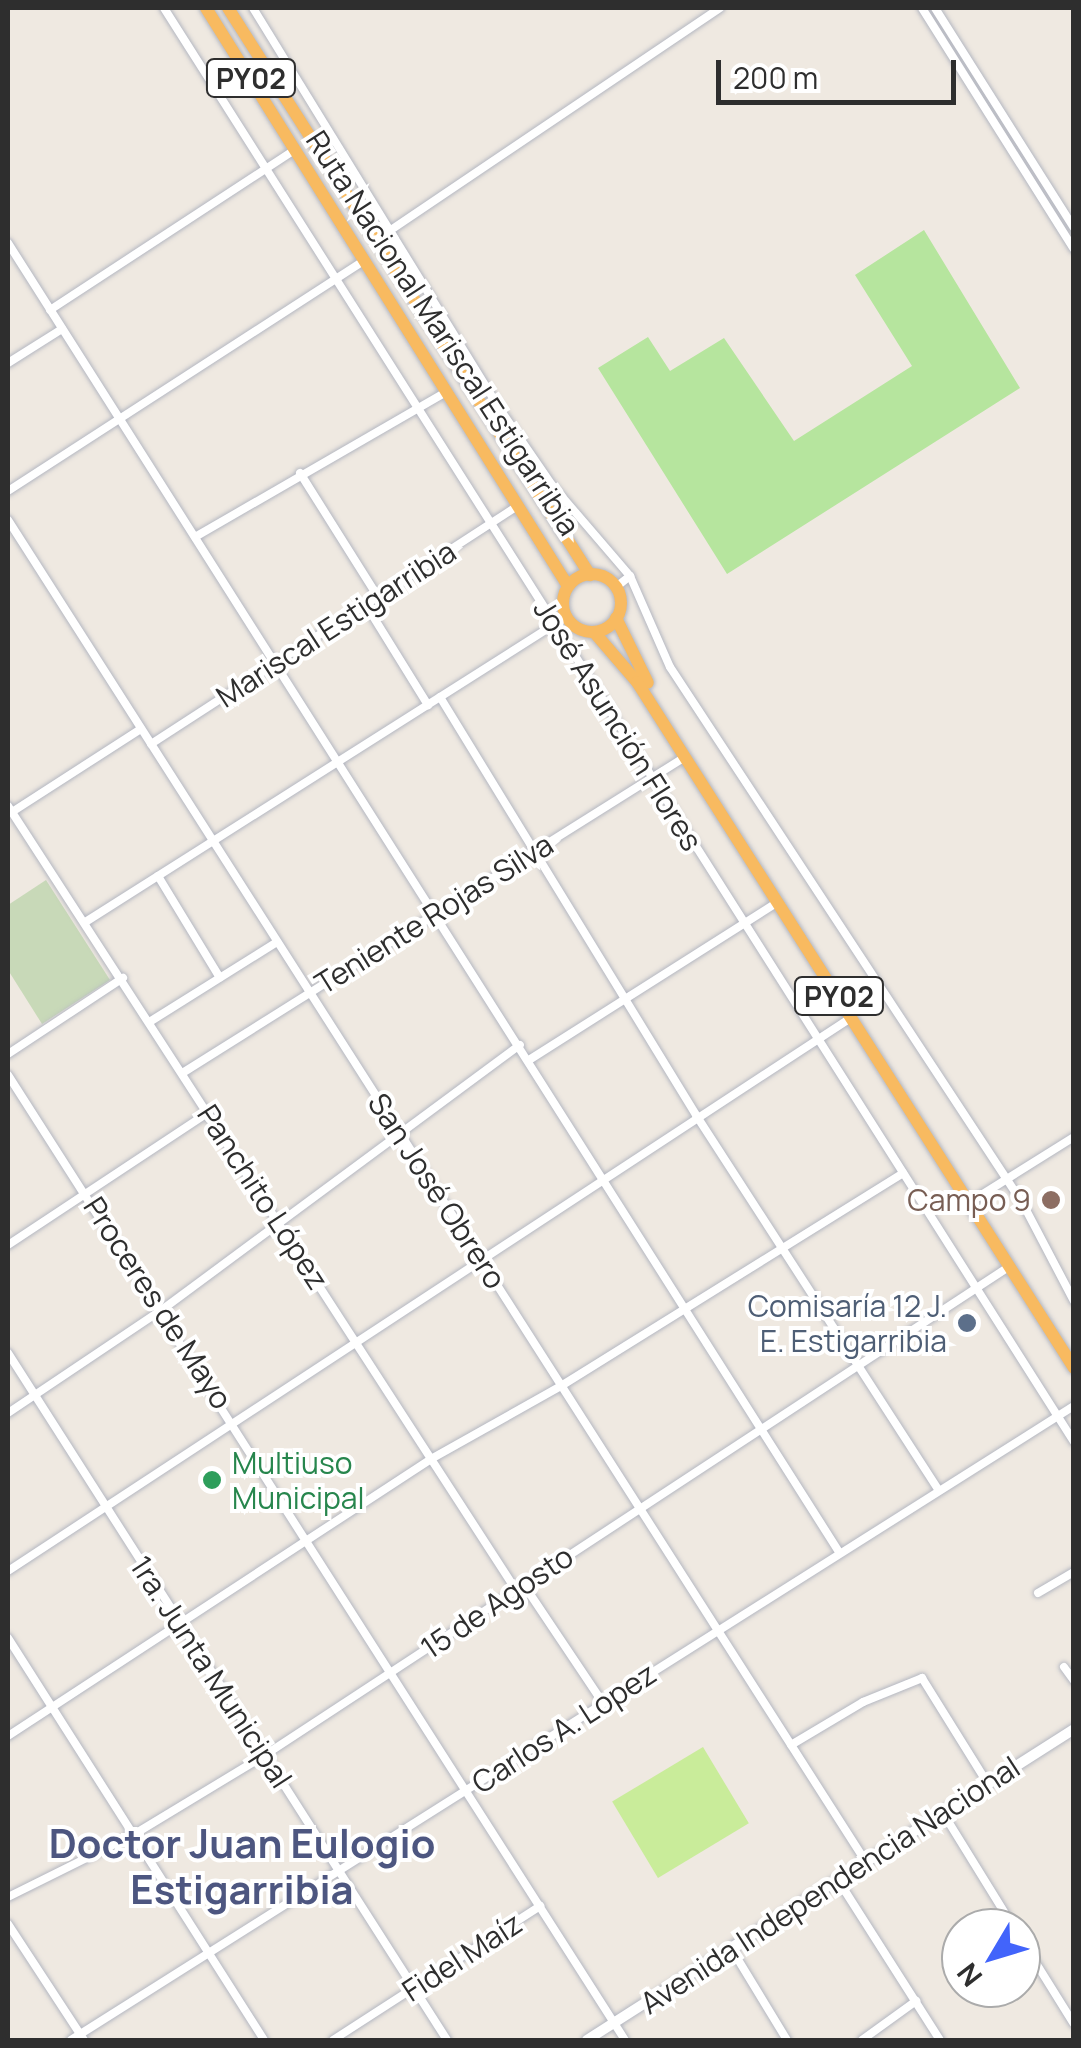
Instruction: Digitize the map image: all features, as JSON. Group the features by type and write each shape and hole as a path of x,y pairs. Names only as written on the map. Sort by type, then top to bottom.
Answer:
{"highway":[{"name":"Ruta Nacional Mariscal Estigarribia","path":"206,8 522,504 568,586"},
{"name":"Ruta Nacional Mariscal Estigarribia","path":"228,8 590,575"},
{"path":"560,621 568,586 590,575 616,587"},
{"name":"PY02","path":"616,587 616,618 628,652 1074,1352"},
{"path":"594,632 616,618"},
{"name":"PY02","path":"560,621 594,632 638,682 1074,1368"}],"main road":[{"name":"Avenida Independencia Nacional","path":"586,2040 1074,1729"}],"street":[{"name":"José Asunción Flores","path":"164,8 417,411 490,524 560,621 651,778 1074,1442"},
{"path":"253,8 552,485 630,576 670,667 1006,1180 1074,1301"},
{"path":"376,240 720,8"},
{"path":"922,8 1074,248"},
{"path":"935,8 1074,228"},
{"path":"998,129 1008,123"},
{"path":"50,310 296,149"},
{"path":"8,246 840,1552"},
{"path":"8,490 366,258"},
{"path":"8,363 62,328"},
{"path":"195,537 300,473 450,390"},
{"path":"300,473 378,596"},
{"name":"Mariscal Estigarribia","path":"151,744 522,504"},
{"name":"San José Obrero","path":"8,520 866,1862"},
{"path":"616,587 630,576"},
{"path":"366,605 428,705"},
{"path":"87,921 560,621"},
{"path":"440,698 536,848 696,1116 939,1490"},
{"path":"10,809 141,729"},
{"name":"Teniente Rojas Silva","path":"184,1072 686,756"},
{"name":"Panchito López","path":"10,809 87,921 431,1459 602,1703"},
{"path":"158,876 220,978"},
{"path":"529,1060 624,996 778,902"},
{"path":"150,1021 277,942"},
{"path":"8,1054 123,978"},
{"path":"8,1571 601,1176 852,1017"},
{"path":"8,1413 163,1310 398,1130 520,1045"},
{"name":"Proceres de Mayo","path":"8,1075 163,1310 625,2040"},
{"path":"8,1245 209,1112"},
{"path":"975,1198 1074,1137"},
{"path":"8,1736 431,1459 562,1386 903,1172"},
{"name":"15 de Agosto","path":"8,1897 134,1836 265,1755 1010,1266"},
{"name":"1ra. Junta Municipal","path":"8,1354 446,2040"},
{"name":"Carlos A. Lopez","path":"71,2040 82,2038 338,1871 1074,1406"},
{"path":"1038,1594 1074,1572"},
{"path":"8,1638 264,2040"},
{"path":"1064,1667 1074,1681"},
{"path":"790,1745 863,1702 922,1678 988,1784"},
{"path":"943,1813 1002,1908"},
{"path":"838,1880 940,2040"},
{"name":"Fidel Maíz","path":"333,2040 540,1906"},
{"path":"8,1924 82,2038"},
{"path":"731,1948 783,2039"},
{"path":"1041,1971 1074,2024"},
{"path":"862,2040 916,2001"}],"green space":[{"path":"924,230 1020,388 727,574 598,368 648,337 670,371 724,338 794,441 912,366 855,275"},
{"path":"46,880 110,980 42,1024 8,970 8,905"},
{"path":"703,1747 749,1823 658,1878 612,1802"}],"place":[{"name":"Campo 9","path":"1051,1200"},
{"name":"Comisaría 12 J. E. Estigarribia","path":"967,1323"},
{"name":"Multiuso Municipal","path":"212,1480"}],"district":[{"name":"Doctor Juan Eulogio Estigarribia","path":"242,1866"}]}
